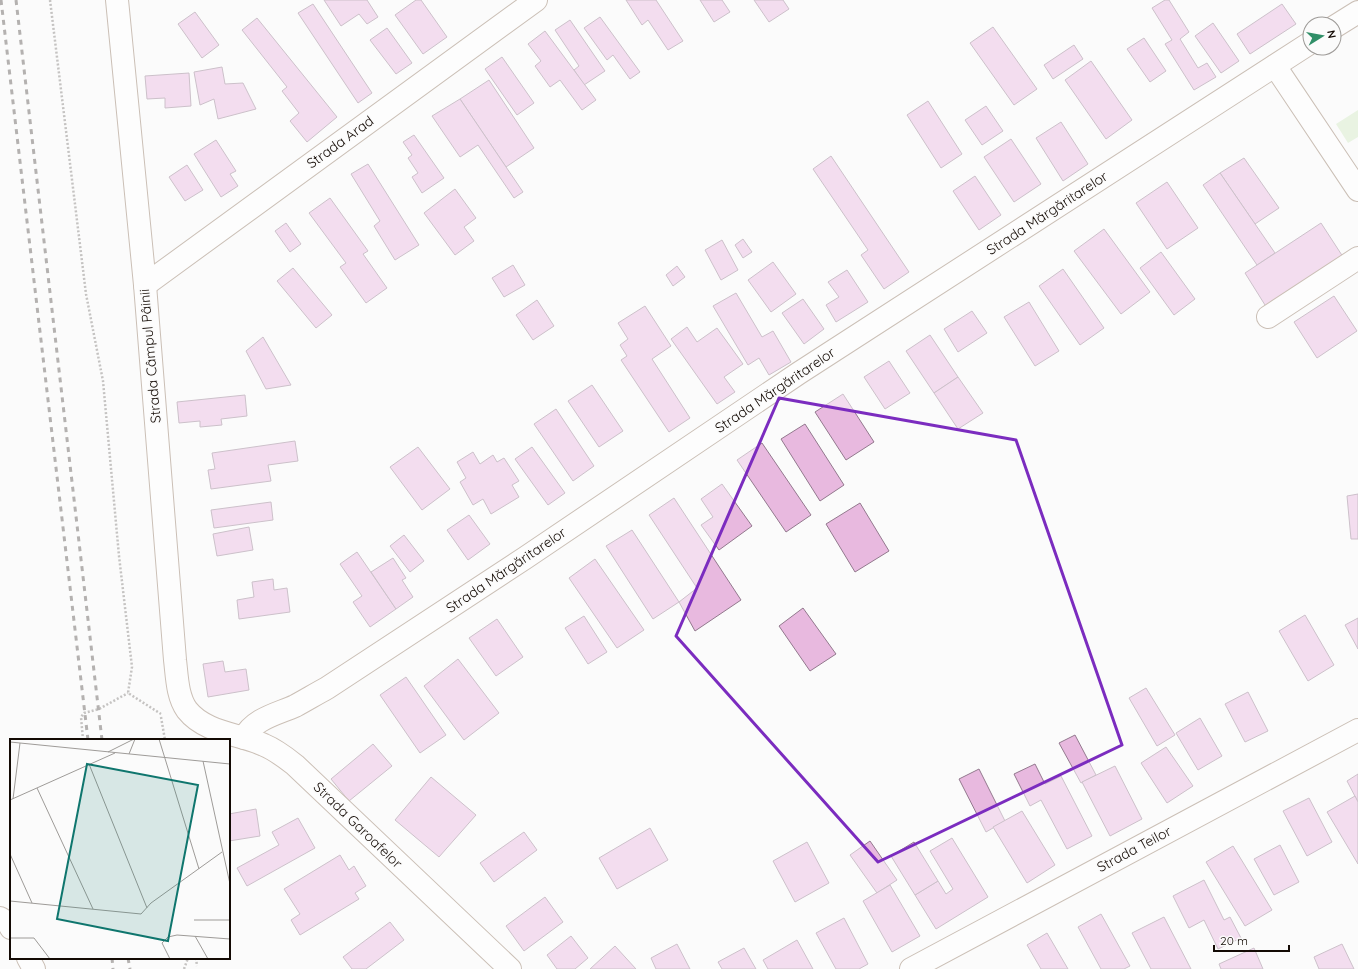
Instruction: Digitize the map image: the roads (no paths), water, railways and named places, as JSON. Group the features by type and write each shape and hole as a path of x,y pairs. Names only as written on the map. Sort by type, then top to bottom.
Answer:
{"street":[{"name":"Strada Câmpul Pâinii","path":"117,0 145,285 178,688 187,710"},
{"name":"Strada Arad","path":"145,285 536,0"},
{"path":"1342,22 1358,11 1351,0"},
{"name":"Strada Mărgăritarelor","path":"244,738 247,731 258,722 296,705 327,688 525,558 799,373 1302,48"},
{"path":"1275,66 1358,190"},
{"path":"1268,317 1358,258"},
{"name":"Strada Garoafelor","path":"187,710 204,723 224,732 270,748 295,765 510,969"},
{"name":"Strada Teilor","path":"911,969 1358,730"},
{"path":"0,918 10,927"},
{"path":"29,959 34,969"}],"railway":[{"path":"1,0 88,739"},
{"path":"16,0 102,739"},
{"path":"112,959 113,969"},
{"path":"128,959 130,969"}]}
